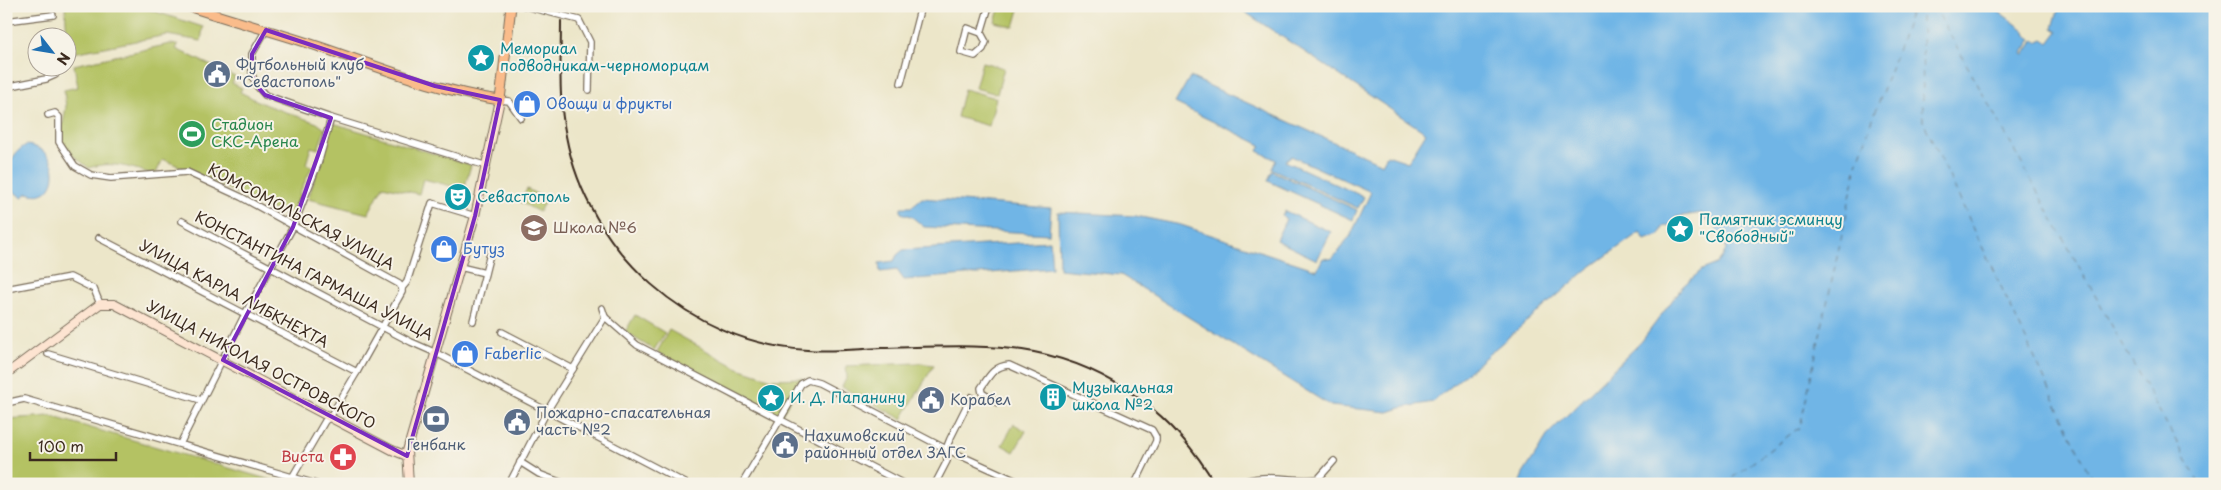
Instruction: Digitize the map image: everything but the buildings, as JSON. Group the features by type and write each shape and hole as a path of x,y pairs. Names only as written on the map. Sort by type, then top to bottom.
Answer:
{"main road":[{"path":"188,6 435,86 476,97 500,100"},
{"path":"409,484 407,456 475,216 486,166 500,100 511,6"},
{"path":"6,374 100,304"},
{"name":"УЛИЦА НИКОЛАЯ ОСТРОВСКОГО","path":"100,304 114,304 122,307 392,450 407,456"}],"street":[{"path":"525,6 579,20 590,42 589,90"},
{"path":"901,83 921,6"},
{"path":"982,33 967,28 960,52 975,56 983,49 986,42 982,33 989,6"},
{"path":"6,21 53,15"},
{"path":"266,30 252,54 252,75 257,86 265,95 331,118 486,166"},
{"path":"6,87 48,78"},
{"path":"500,100 509,102 521,118"},
{"name":"КОМСОМОЛЬСКАЯ УЛИЦА","path":"48,115 55,114 59,117 59,142 75,166 91,175 112,178 187,172 348,255 399,284 402,288"},
{"path":"180,444 245,314 294,228 318,164 331,118"},
{"path":"293,476 384,327 402,292 402,288 407,282 432,203 475,216"},
{"name":"КОНСТАНТИНА ГАРМАША УЛИЦА","path":"182,221 687,484"},
{"name":"УЛИЦА КАРЛА ЛИБКНЕХТА","path":"99,238 357,372"},
{"path":"473,321 491,250"},
{"path":"460,267 485,273"},
{"path":"6,289 70,277 94,289 100,304"},
{"path":"602,308 605,317 637,345 904,484"},
{"path":"509,484 547,411 605,317"},
{"path":"502,332 573,369"},
{"path":"48,354 201,400"},
{"path":"998,403 982,393 981,388 992,371 1009,366 1152,430 1156,441 1135,484"},
{"path":"742,484 801,384 812,380 946,449 1023,484"},
{"path":"935,484 948,461 946,449 971,397"},
{"path":"6,403 24,399 316,484"},
{"path":"1238,484 1248,479 1264,476 1318,479 1334,461"},
{"path":"520,462 539,474 565,484"}],"highlighted area":[{"path":"266,30 435,86 500,100 475,216 407,456 223,360 293,227 331,118 265,95 257,86 252,75 252,54"}],"green space":[{"path":"65,6 138,6 203,27 201,41 167,35 78,52 78,28 66,28"},
{"path":"1000,6 1020,6 1014,27 995,22"},
{"name":"Стадион СКС-Арена","path":"170,44 178,45 176,49 235,77 232,83 242,88 240,92 266,105 317,123 325,129 318,149 311,147 306,164 312,167 299,194 302,197 294,219 163,159 155,175 114,165 89,168 70,153 60,140 66,107 64,90 78,87 76,78 78,78 78,64"},
{"path":"982,62 1004,68 997,94 975,88"},
{"path":"964,89 996,98 989,126 957,117"},
{"path":"333,123 471,165 464,189 423,179 419,194 383,186 368,214 308,199"},
{"path":"527,189 546,199 539,212 520,202"},
{"path":"635,315 665,333 654,350 625,332"},
{"path":"669,330 738,368 772,379 802,378 780,418 657,352"},
{"path":"918,363 934,365 902,419 842,387 847,377 846,366"},
{"path":"50,416 284,484 6,484 6,419"},
{"path":"1014,424 1026,431 1014,452 1002,445"}],"water":[{"path":"1236,6 1991,6 2024,30 2026,35 2032,39 2022,54 2024,55 2034,40 2037,42 2043,39 2049,43 2058,31 2053,28 2059,6 2215,6 2215,484 1519,484 1523,474 1549,433 1642,341 1683,286 1702,270 1717,264 1723,256 1726,249 1724,240 1710,220 1705,220 1702,213 1675,217 1676,223 1663,227 1660,235 1645,240 1640,232 1588,269 1433,402 1388,412 1331,406 1121,275 1059,269 1058,212 1136,216 1181,225 1317,270 1323,258 1331,259 1350,237 1371,192 1291,156 1285,161 1364,197 1358,208 1272,169 1276,160 1258,151 1261,145 1175,103 1190,77 1382,164 1387,155 1408,162 1426,133"},
{"path":"26,145 39,148 47,155 54,175 52,184 47,191 39,195 28,193 22,197 9,189 8,170 16,153"},
{"path":"1272,171 1357,210 1353,220 1268,181"},
{"path":"922,198 1051,208 1049,234 924,227 911,216 901,213 901,207 911,207"},
{"path":"1285,211 1331,232 1317,260 1276,240 1286,219 1282,216"},
{"path":"1050,241 1052,268 904,280 897,270 880,272 879,263 894,261 903,250"}],"ferry route":[{"path":"1724,484 1800,427 1858,161 1913,6"},
{"path":"1922,6 1923,121 2094,484"},
{"path":"1934,6 2200,484"}],"railway":[{"path":"561,21 560,78 563,122 578,178 596,217 621,253 651,284 685,310 723,330 764,344 807,350 835,351 938,346 996,347 1034,352 1062,359 1089,369 1115,382 1139,398 1161,416 1181,437 1199,459 1215,484"}],"place":[{"name":"Мемориал подводникам-черноморцам","path":"481,58"},
{"name":"Футбольный клуб \"Севастополь\"","path":"217,74"},
{"name":"Овощи и фрукты","path":"527,104"},
{"name":"Стадион СКС-Арена","path":"192,134"},
{"name":"Севастополь","path":"458,197"},
{"name":"Школа №6","path":"534,228"},
{"name":"Памятник эсминцу \"Свободный\"","path":"1680,229"},
{"name":"Бутуз","path":"444,249"},
{"name":"Faberlic","path":"465,354"},
{"name":"Музыкальная школа №2","path":"1053,397"},
{"name":"И. Д. Папанину","path":"771,398"},
{"name":"Корабел","path":"931,400"},
{"name":"Генбанк","path":"436,419"},
{"name":"Пожарно-спасательная часть №2","path":"517,422"},
{"name":"Нахимовский районный отдел ЗАГС","path":"785,445"},
{"name":"Виста","path":"343,457"}]}
